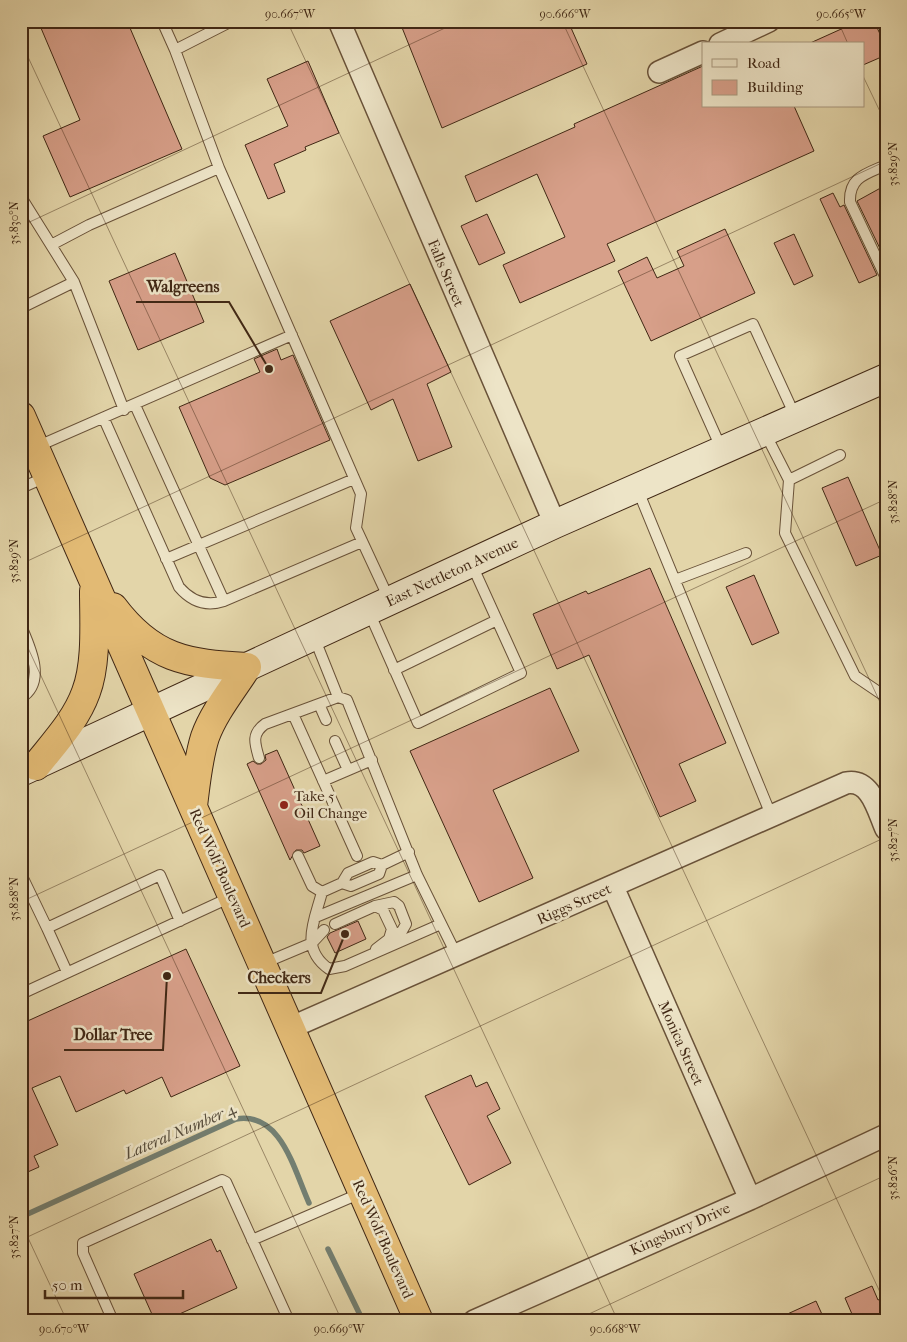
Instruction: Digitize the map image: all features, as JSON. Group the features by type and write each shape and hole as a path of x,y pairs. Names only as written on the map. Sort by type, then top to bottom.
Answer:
{"highway":[{"name":"Red Wolf Boulevard","path":"26,429 419,1321"},
{"path":"94,582 124,622 143,640 171,657 202,665 248,667"},
{"path":"29,769 70,724 87,691 93,653 94,582"},
{"path":"193,807 197,769 206,736 222,706 248,667"}],"main road":[{"name":"East Nettleton Avenue","path":"29,769 555,524 886,378"}],"street":[{"name":"Falls Street","path":"339,21 555,524"},
{"path":"724,42 769,21"},
{"path":"660,72 702,52"},
{"name":"Riggs Street","path":"290,1028 613,887 771,815 846,784 858,783 868,790 886,830"},
{"name":"Monica Street","path":"613,887 750,1199"},
{"name":"Kingsbury Drive","path":"474,1321 750,1199 886,1135"}],"lane":[{"path":"162,21 175,50 219,168 361,494 356,528 362,542 394,670 418,723 521,673 471,563"},
{"path":"175,50 232,21"},
{"path":"886,165 858,177 850,190 850,202 886,278"},
{"path":"51,245 89,224 219,168"},
{"path":"21,196 74,282 124,410"},
{"path":"21,308 74,282"},
{"path":"722,451 680,356 753,324 796,418"},
{"path":"26,429 104,418 292,335"},
{"path":"135,405 224,601"},
{"path":"104,418 179,588 188,597 212,605 362,542"},
{"path":"765,432 789,480 785,533 855,676 886,697"},
{"path":"789,480 840,455"},
{"path":"21,488 48,476"},
{"path":"166,559 354,479"},
{"path":"637,487 771,815"},
{"path":"675,580 746,553"},
{"path":"394,670 497,620"},
{"path":"21,698 31,687 35,673 35,657 22,632"},
{"path":"314,636 338,697"},
{"path":"259,758 254,742 258,730 338,697 347,700 410,852 417,875 456,956"},
{"path":"319,704 326,720"},
{"path":"293,714 357,856"},
{"path":"335,741 348,770"},
{"path":"323,781 372,760"},
{"path":"322,892 342,883 351,886 379,874 382,865 410,852"},
{"path":"298,856 312,886 322,892"},
{"path":"21,874 66,972"},
{"path":"47,928 160,875 180,921"},
{"path":"316,917 417,875"},
{"path":"322,892 316,917 310,931 312,943 320,963 329,969 345,966 441,924"},
{"path":"21,994 232,896"},
{"path":"335,924 375,906 394,902 406,920 406,924 402,931 368,956"},
{"path":"375,906 384,910 392,929 389,939"},
{"path":"262,965 312,943 324,930"},
{"path":"113,1321 83,1253 84,1243 222,1180 226,1182 289,1321"},
{"path":"252,1240 362,1192"}],"building":[{"path":"38,21 127,21 182,149 70,197 43,136 80,120"},
{"path":"410,21 568,21 587,64 442,128 401,25"},
{"path":"859,21 874,21 886,47 886,55 864,65 864,42 812,42"},
{"path":"308,61 339,133 305,147 306,150 274,164 285,192 268,199 245,145 288,126 267,79"},
{"path":"702,66 702,108 795,108 814,151 607,244 615,261 520,303 503,265 565,237 537,174 476,202 465,176 575,127 574,124"},
{"path":"886,185 886,261 857,201"},
{"path":"833,193 840,207 844,205 877,275 859,283 820,199"},
{"path":"487,214 505,253 479,265 461,226"},
{"path":"725,229 755,293 651,341 618,271 647,257 657,278 684,266 677,251"},
{"path":"794,234 813,276 794,285 774,243"},
{"path":"175,253 204,322 138,350 109,281"},
{"path":"410,284 451,372 427,384 452,447 418,461 393,399 371,410 330,321"},
{"path":"277,349 281,360 293,355 330,440 225,485 210,478 179,407 260,372 254,359"},
{"path":"848,477 882,555 856,566 822,488"},
{"path":"650,568 726,743 679,764 696,801 660,817 589,655 557,669 533,614 586,591 588,594"},
{"path":"754,575 779,633 752,645 726,587"},
{"path":"550,688 579,751 493,790 533,878 479,902 410,751"},
{"name":"Take 5 Oil Change","path":"277,750 320,846 304,853 302,850 296,850 290,860 247,764 253,761 261,764 266,760 265,755"},
{"path":"358,921 366,939 335,953 327,937 330,933"},
{"path":"186,949 240,1066 171,1097 162,1077 126,1094 124,1090 76,1112 60,1076 32,1088 58,1145 34,1156 39,1167 21,1175 21,1024"},
{"path":"471,1075 476,1087 487,1082 500,1109 487,1116 511,1163 469,1185 425,1096"},
{"path":"211,1239 217,1252 220,1250 237,1288 164,1321 155,1321 134,1274"},
{"path":"872,1286 878,1300 886,1297 886,1321 855,1321 845,1298"},
{"path":"816,1301 825,1321 772,1321"}],"waterway":[{"name":"Lateral Number 4","path":"21,1217 236,1119 251,1119 264,1124 275,1133 291,1160 309,1203"},
{"name":"Lateral Number 4","path":"328,1249 363,1321"}],"place":[{"name":"Walgreens","path":"269,369"},
{"name":"Take 5 Oil Change","path":"284,805"},
{"name":"Checkers","path":"345,934"},
{"name":"Dollar Tree","path":"167,976"}]}
